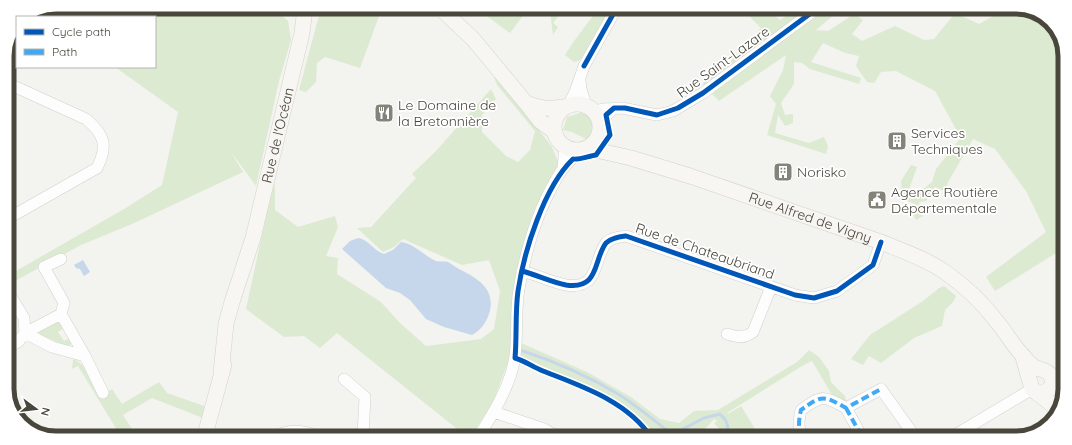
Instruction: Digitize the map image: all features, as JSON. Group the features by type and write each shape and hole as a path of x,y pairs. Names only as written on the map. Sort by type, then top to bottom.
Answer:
{"main road":[{"name":"Rue de l'Océan","path":"302,33 304,14"},
{"name":"Rue de l'Océan","path":"206,431 221,373 226,324 253,238 302,33 310,14"},
{"path":"446,14 473,39 540,121 555,132"},
{"path":"526,103 538,108 546,109 566,107 576,104 595,117 595,142 584,149 571,149 565,147 557,138 554,125 556,118 566,107"},
{"name":"Rue Alfred de Vigny","path":"595,117 611,146 631,158"},
{"name":"Rue Alfred de Vigny","path":"584,149 631,158 690,176 881,242 936,266 970,291 998,322 1022,356 1037,387 1052,383 1051,375 1033,366 1022,356"},
{"path":"1037,387 1054,407"}],"street":[{"path":"566,107 575,92 580,75 590,54 613,14"},
{"name":"Rue Saint-Lazare","path":"595,117 614,108 625,108 662,115 678,108 703,92 810,14"},
{"path":"580,75 581,89 595,117"},
{"path":"14,86 86,119 96,127 102,135 104,144 102,158 97,168 14,215"},
{"path":"563,168 565,147"},
{"path":"482,431 494,412 508,380 515,358 518,291 530,241 547,199 563,168 584,149"},
{"name":"Rue de Chateaubriand","path":"522,271 566,285 580,285 586,282 595,271 606,243 613,239 626,236 795,295 814,298 837,291 873,265 881,242"},
{"path":"61,259 44,267 64,303 61,314 85,356 103,393"},
{"name":"Rue de Chateaubriand","path":"727,334 741,337 748,336 753,332 771,287"},
{"path":"14,302 24,318 25,333"},
{"path":"14,344 18,342 25,333 61,314"},
{"path":"25,333 52,347 85,356"},
{"path":"344,379 365,397 363,431"},
{"path":"962,431 1037,387"},
{"path":"846,408 881,389 911,431"},
{"path":"800,431 801,410 816,399 824,397 846,408 859,431"},
{"path":"494,412 547,431"}],"green space":[{"path":"118,14 280,14 288,21 291,40 279,81 256,186 231,152 243,172 132,224 81,245 14,281 14,272 124,209 162,185 178,112 116,68 156,68 156,16 117,16"},
{"path":"319,14 380,14 360,68 325,57 317,63 316,82 306,92 299,90"},
{"path":"484,14 524,14 510,33"},
{"path":"550,14 560,14 553,23 558,27 553,35"},
{"path":"594,14 607,14 581,59 574,62 565,55"},
{"path":"747,14 773,14 780,20 790,14 835,14 816,30 828,31 854,14 863,20 852,34 862,41 895,26 924,40 934,39 954,14 979,24 997,14 1024,15 1032,17 1042,23 1048,28 1054,37 1058,53 1058,255 1056,253 995,291 986,277 1046,232 1026,191 995,149 973,139 948,182 945,191 935,187 926,201 919,202 923,216 916,220 913,214 916,208 915,204 902,199 901,181 911,165 917,167 908,192 908,197 917,194 932,182 936,169 963,135 957,131 935,91 896,71 881,72 874,83 867,82 856,66 859,56 845,53 823,43 811,62 861,78 859,84 810,69 802,63 794,62 794,84 781,103 785,115 793,114 793,123 785,126 778,115 775,133 809,143 824,137 828,146 826,154 767,135 776,104 770,96 783,70 786,55 719,101 703,85 706,73 727,65 761,28"},
{"path":"492,72 504,85 552,147 559,164 538,204 518,270 510,357 493,402 474,431 460,431 337,333 320,348 304,336 284,337 246,309 271,193 275,184 275,210 298,227 335,216 338,227 326,256 338,258 337,274 381,302 400,323 426,346 481,339 494,329 500,291 489,260 462,265 403,239 394,247 383,252 357,228 371,227 416,178 412,174 436,151 491,89 496,99 482,115 482,132 506,156 518,162 530,150 535,131 497,85"},
{"path":"583,112 591,118 595,127 588,140 572,132 563,130 567,117"},
{"path":"944,286 956,296 954,301 945,310 942,326 914,338 881,363 869,356 863,365 851,359 870,335"},
{"path":"60,321 64,328 58,332 64,341 70,338 71,344 68,346 40,335 39,332"},
{"path":"521,343 587,372 631,397 660,419 679,423 694,411 718,410 797,362 809,350 819,357 829,371 831,382 845,396 847,403 832,395 812,361 727,413 728,414 741,406 756,431 720,431 714,423 717,421 714,419 703,431 651,431 629,410 612,399 594,389 520,355"},
{"path":"75,359 89,371 101,396 112,389 122,404 159,382 167,393 207,407 203,418 152,398 123,415 133,431 118,431 78,366 72,369 73,360"}],"water":[{"path":"358,238 365,240 384,254 393,250 401,242 406,243 436,261 448,262 472,276 488,291 491,305 486,321 478,331 472,335 444,327 426,319 410,300 400,293 386,288 342,249 350,241"},
{"path":"83,260 90,272 84,276 80,269 76,268 74,265"}],"waterway":[{"path":"520,350 570,369 607,387 668,431"},
{"path":"668,431 681,430 704,418 720,414 726,421 728,430 730,431"}],"marked path":[{"path":"800,431 799,420 801,410 818,399 827,399 846,408 881,389"},
{"path":"846,408 859,431"}],"cycle path":[{"path":"584,66 613,14"},
{"path":"646,431 641,424 629,414 602,396 515,358 518,291 525,257 537,220 553,186 573,159 596,155 610,135 606,115 614,108 625,108 657,115 678,108 703,93 810,14"},
{"path":"522,271 566,285 585,283 594,272 606,243 618,237 626,236 795,295 814,298 837,291 873,265 881,242"}],"place":[{"name":"Le Domaine de la Bretonnière","path":"384,113"},
{"name":"Services Techniques","path":"897,141"},
{"name":"Norisko","path":"783,172"},
{"name":"Agence Routière Départementale","path":"877,200"}]}
